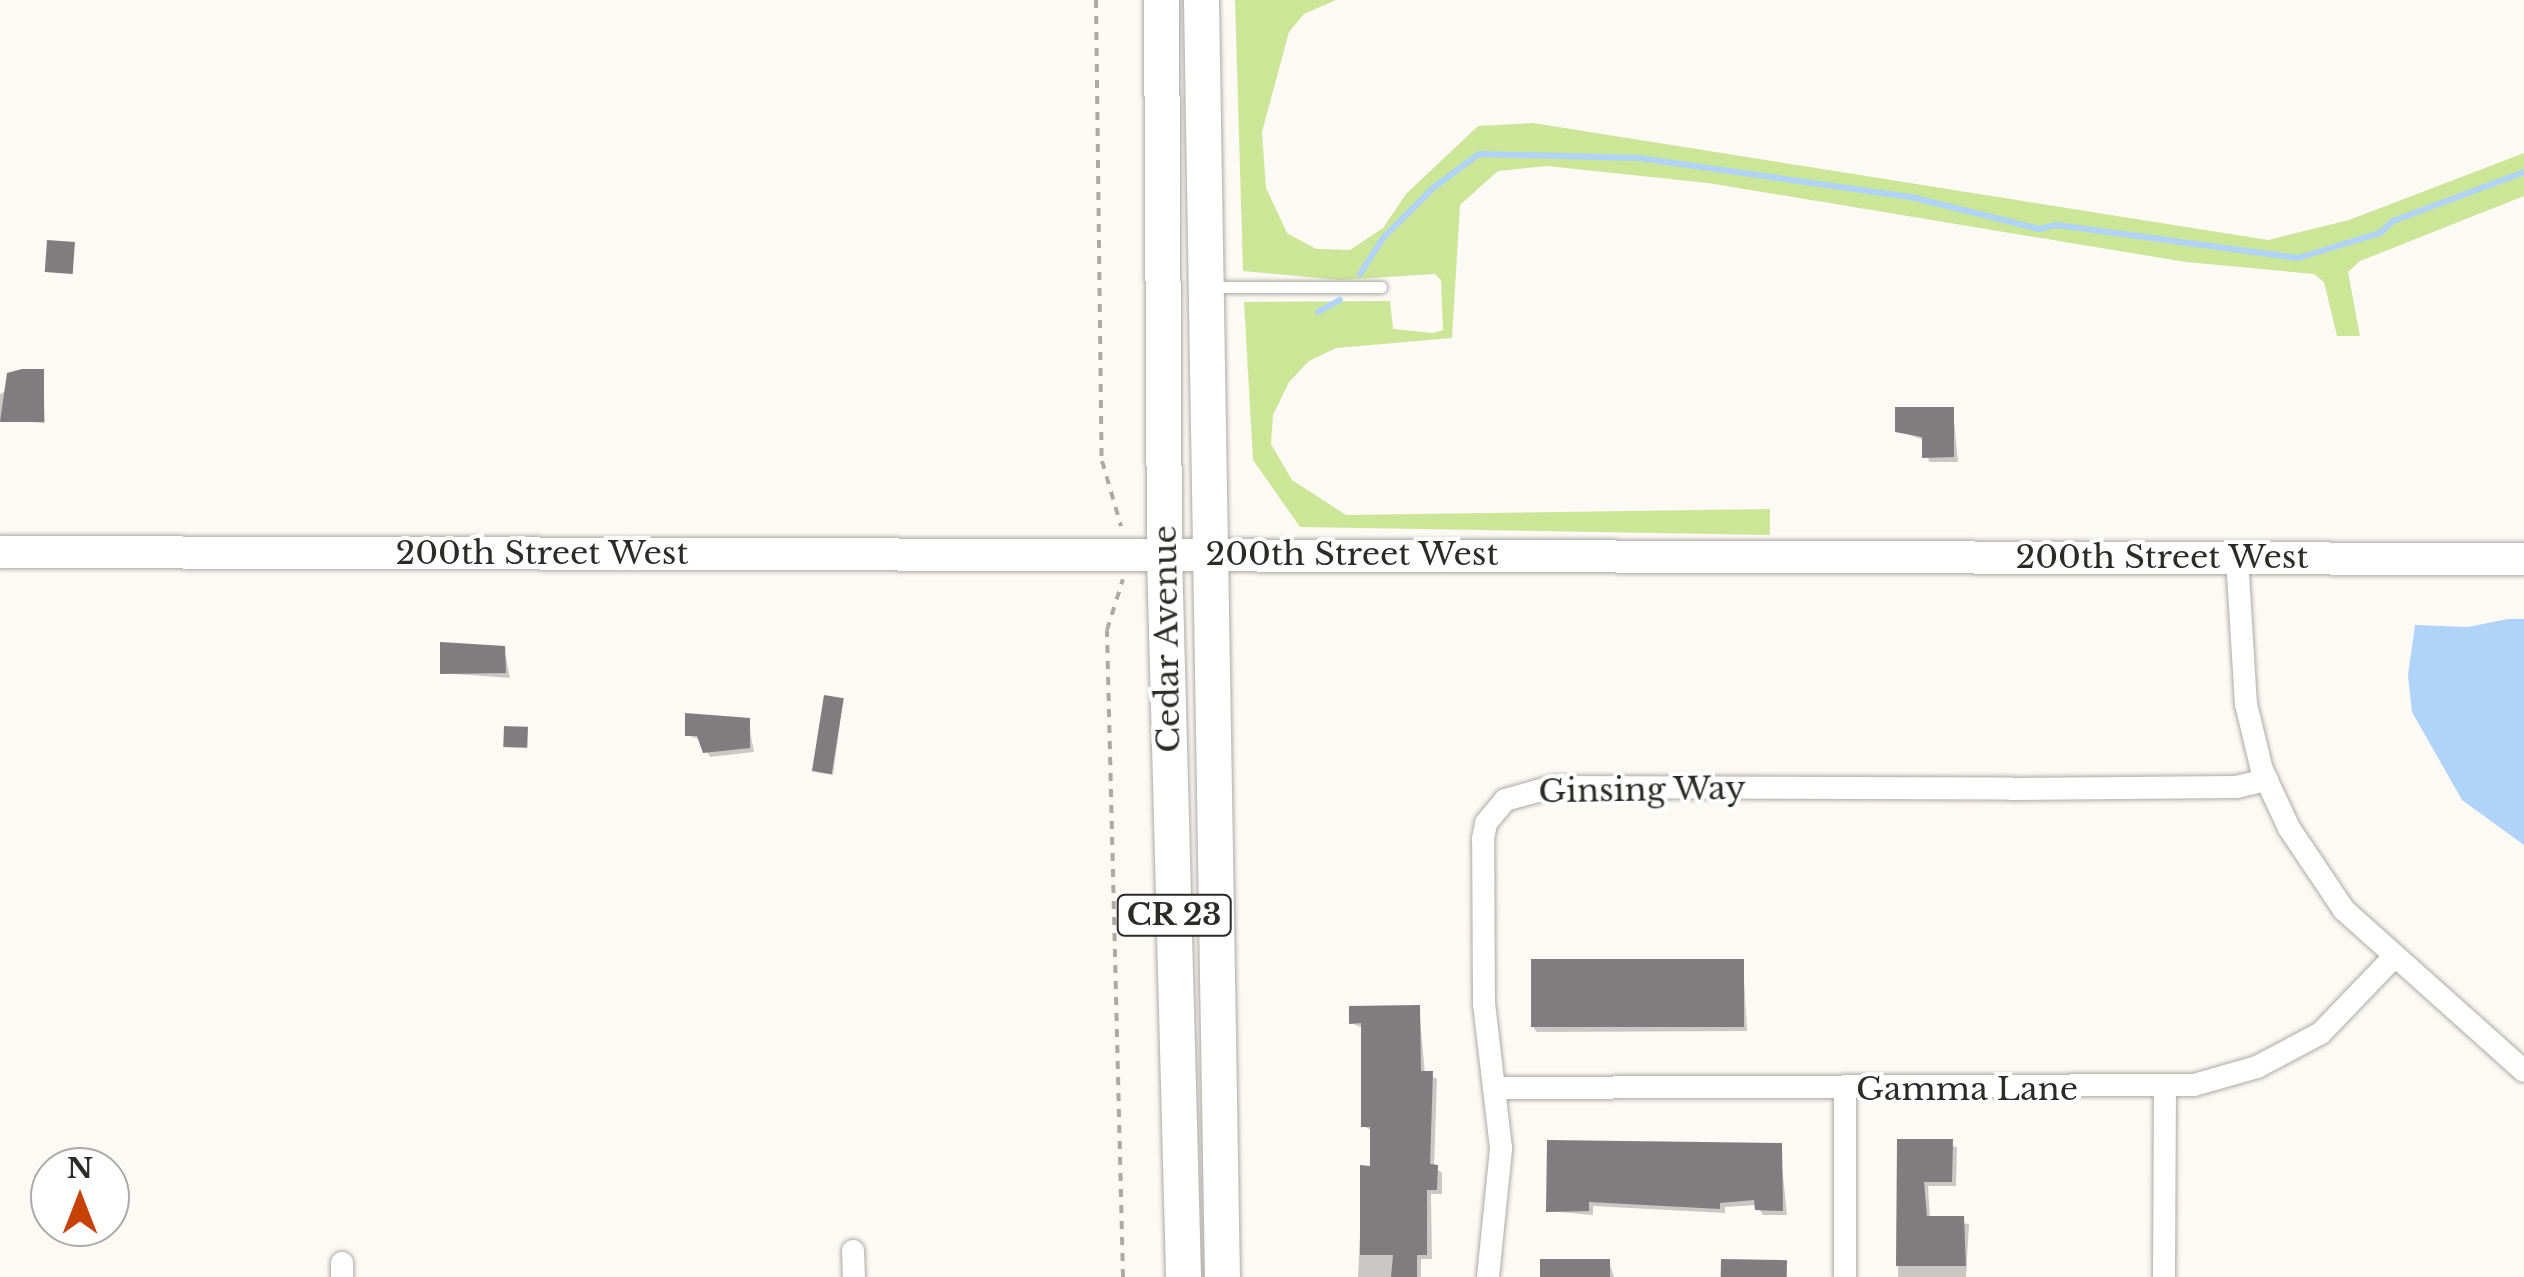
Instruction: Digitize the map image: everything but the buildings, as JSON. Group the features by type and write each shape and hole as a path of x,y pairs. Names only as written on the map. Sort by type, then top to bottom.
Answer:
{"main road":[{"name":"Cedar Avenue","path":"1160,0 1164,554 1183,1277"},
{"name":"Cedar Avenue","path":"1201,0 1222,1277"}],"street":[{"name":"200th Street West","path":"0,552 2524,559"},
{"path":"2238,558 2241,676 2267,780 2316,872 2392,959 2521,1062"},
{"name":"Ginsing Way","path":"1488,1277 1502,1148 1499,1088 1484,1004 1484,838 1496,808 1519,793 1552,786 2236,787 2267,780"},
{"name":"Gamma Lane","path":"1499,1088 2164,1089 2240,1074 2303,1044 2336,1020 2392,959"},
{"path":"1845,1088 1845,1277"},
{"path":"2164,1089 2164,1277"},
{"path":"853,1251 854,1277"}],"lane":[{"path":"1206,286 1380,286"}],"path":[{"path":"1096,0 1102,462 1127,554 1107,630 1122,1277"}],"green space":[{"path":"1235,0 1336,0 1304,14 1289,32 1262,132 1266,188 1287,233 1316,249 1350,250 1383,228 1406,194 1478,126 1533,123 2268,240 2349,220 2524,153 2524,196 2360,261 2348,272 2360,336 2337,336 2324,282 2314,274 2186,262 1708,183 1547,166 1498,171 1460,205 1452,338 1336,348 1309,361 1289,382 1273,415 1271,444 1292,480 1346,515 1770,509 1770,535 1300,527 1253,460 1244,302 1390,301 1393,329 1433,333 1443,330 1441,280 1435,274 1340,280 1243,271"}],"water":[{"path":"2524,619 2524,845 2462,800 2412,712 2408,675 2415,625 2468,627"}],"waterway":[{"path":"1360,274 1383,238 1433,188 1479,154 1639,158 1915,198 2039,229 2057,225 2298,258 2380,233 2393,221 2524,172"},
{"path":"1318,312 1340,300"}]}
